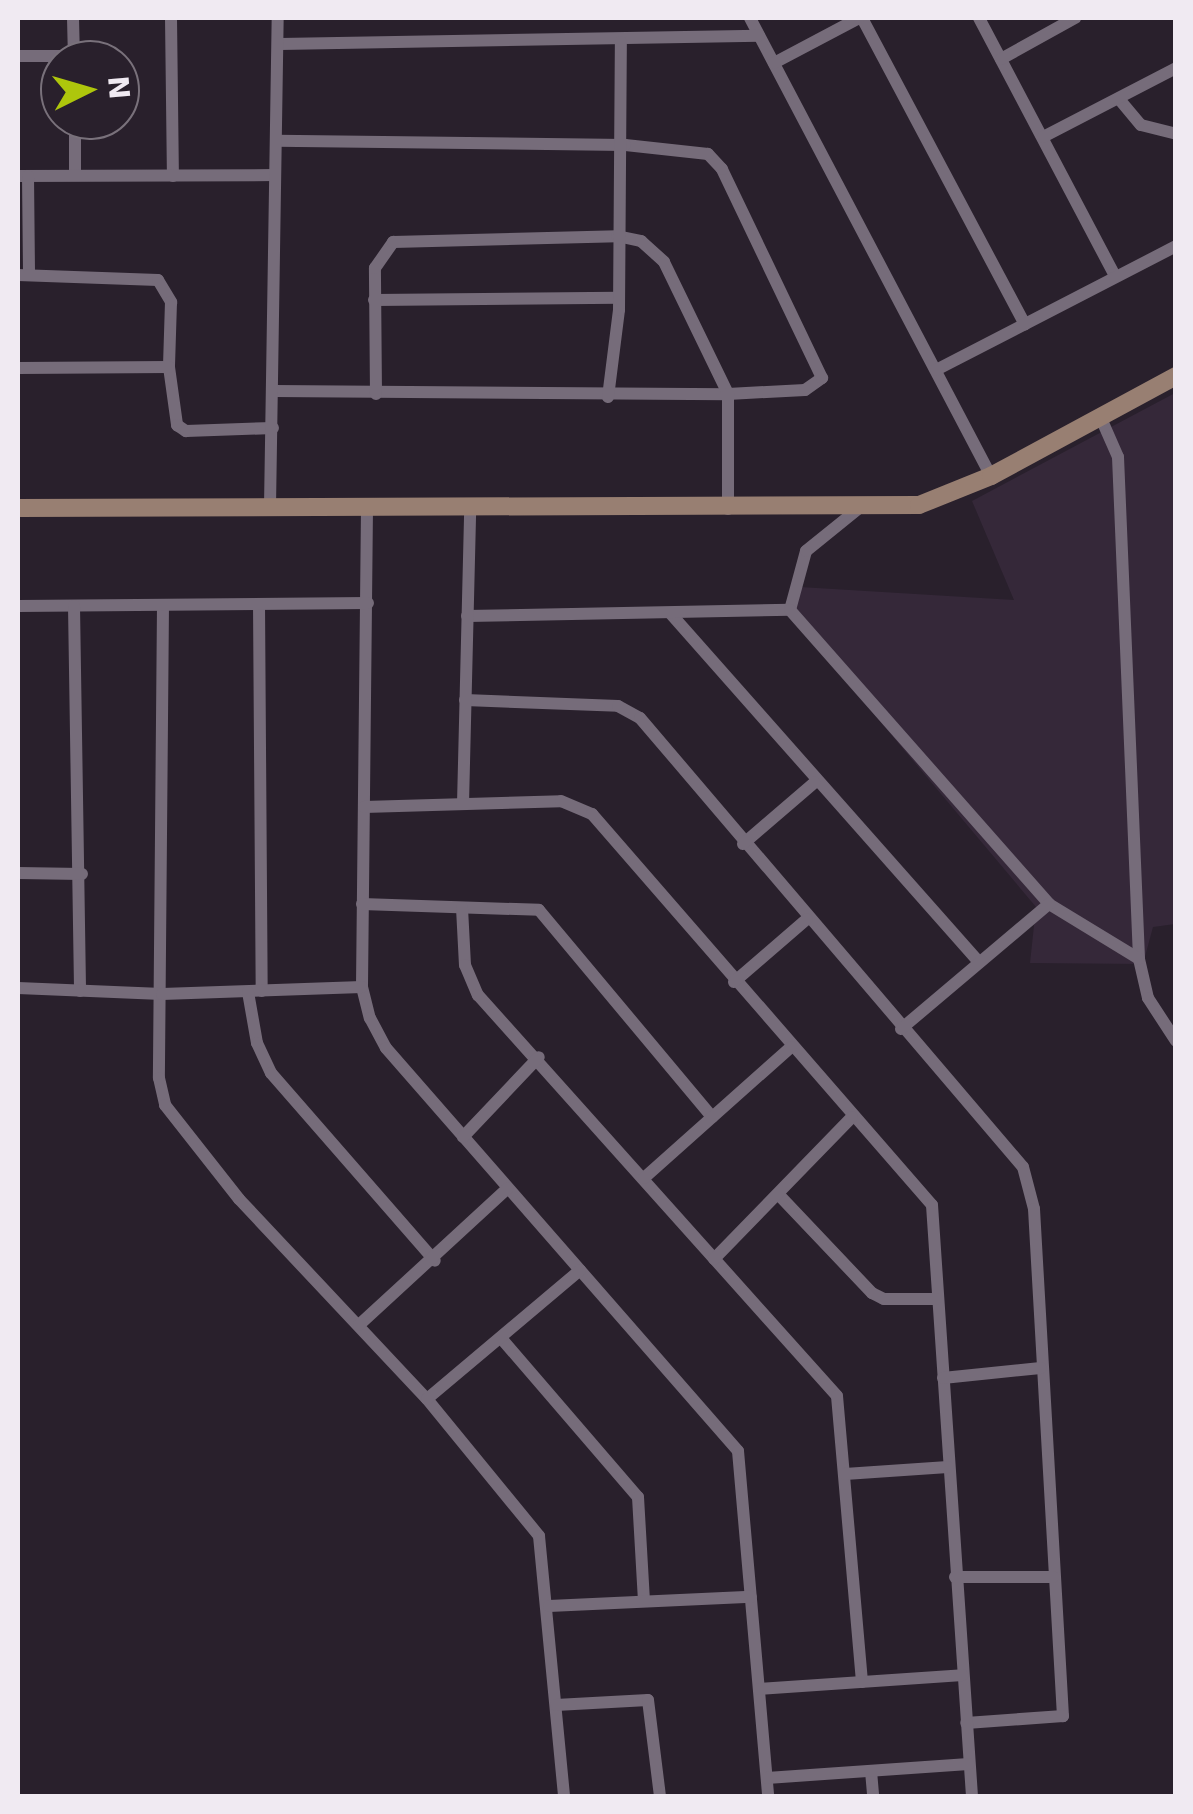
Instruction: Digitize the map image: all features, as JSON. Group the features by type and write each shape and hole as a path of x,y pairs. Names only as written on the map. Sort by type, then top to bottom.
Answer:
{"street":[{"path":"171,18 173,176"},
{"path":"270,507 278,18"},
{"path":"750,18 991,476"},
{"path":"774,63 860,18 1025,324"},
{"path":"979,18 1115,276"},
{"path":"1001,59 1074,18"},
{"path":"280,44 622,42 759,36"},
{"path":"608,397 619,298 618,236 625,145 622,42"},
{"path":"1043,137 1176,68"},
{"path":"1119,99 1141,126 1176,134"},
{"path":"75,140 76,174"},
{"path":"274,391 608,397 728,394 817,387 821,367 722,169 692,148 277,141"},
{"path":"274,428 186,430 172,408 171,302 158,280 23,274 22,176 275,174"},
{"path":"376,394 377,257 393,242 618,236 641,241 664,262 728,394 728,509"},
{"path":"936,370 1176,246"},
{"path":"374,300 619,298"},
{"path":"18,368 169,367"},
{"path":"18,508 858,509 919,505 991,476 1176,376"},
{"path":"1100,416 1118,457 1139,959 1148,998 1176,1041"},
{"path":"367,508 362,987 386,1048 723,1426 738,1451 768,1796"},
{"path":"463,804 470,509"},
{"path":"790,610 806,552 858,509"},
{"path":"18,606 368,603"},
{"path":"259,604 257,1043 271,1073 435,1261"},
{"path":"163,605 159,1078 164,1105 239,1199 427,1399 540,1536 564,1796"},
{"path":"74,606 82,874 80,991"},
{"path":"790,610 1049,904 1139,959"},
{"path":"467,616 790,610"},
{"path":"672,614 814,783 979,962"},
{"path":"465,700 628,708 1023,1167 1034,1209 1040,1368 1064,1716 966,1723"},
{"path":"743,844 814,783"},
{"path":"364,807 561,801 592,814 852,1118 932,1205 972,1796"},
{"path":"18,873 82,874"},
{"path":"362,904 540,910 712,1117"},
{"path":"901,1028 1049,904"},
{"path":"462,908 467,977 836,1396 862,1682"},
{"path":"734,982 807,919"},
{"path":"18,988 162,994 362,987"},
{"path":"644,1178 791,1047"},
{"path":"463,1136 539,1057"},
{"path":"714,1259 852,1118"},
{"path":"359,1325 435,1261 508,1188"},
{"path":"778,1194 872,1293 884,1299 936,1299"},
{"path":"427,1399 580,1270"},
{"path":"501,1338 638,1497 644,1600"},
{"path":"943,1378 1040,1368"},
{"path":"846,1474 948,1467"},
{"path":"955,1577 1053,1577"},
{"path":"549,1606 751,1596"},
{"path":"759,1689 963,1675"},
{"path":"556,1705 648,1700 660,1796"},
{"path":"768,1778 969,1764"},
{"path":"871,1771 873,1796"}],"shaded area":[{"path":"1175,393 1175,924 1153,927 1143,964 1030,963 1036,907 789,613 800,587 1014,600 972,501"}]}
